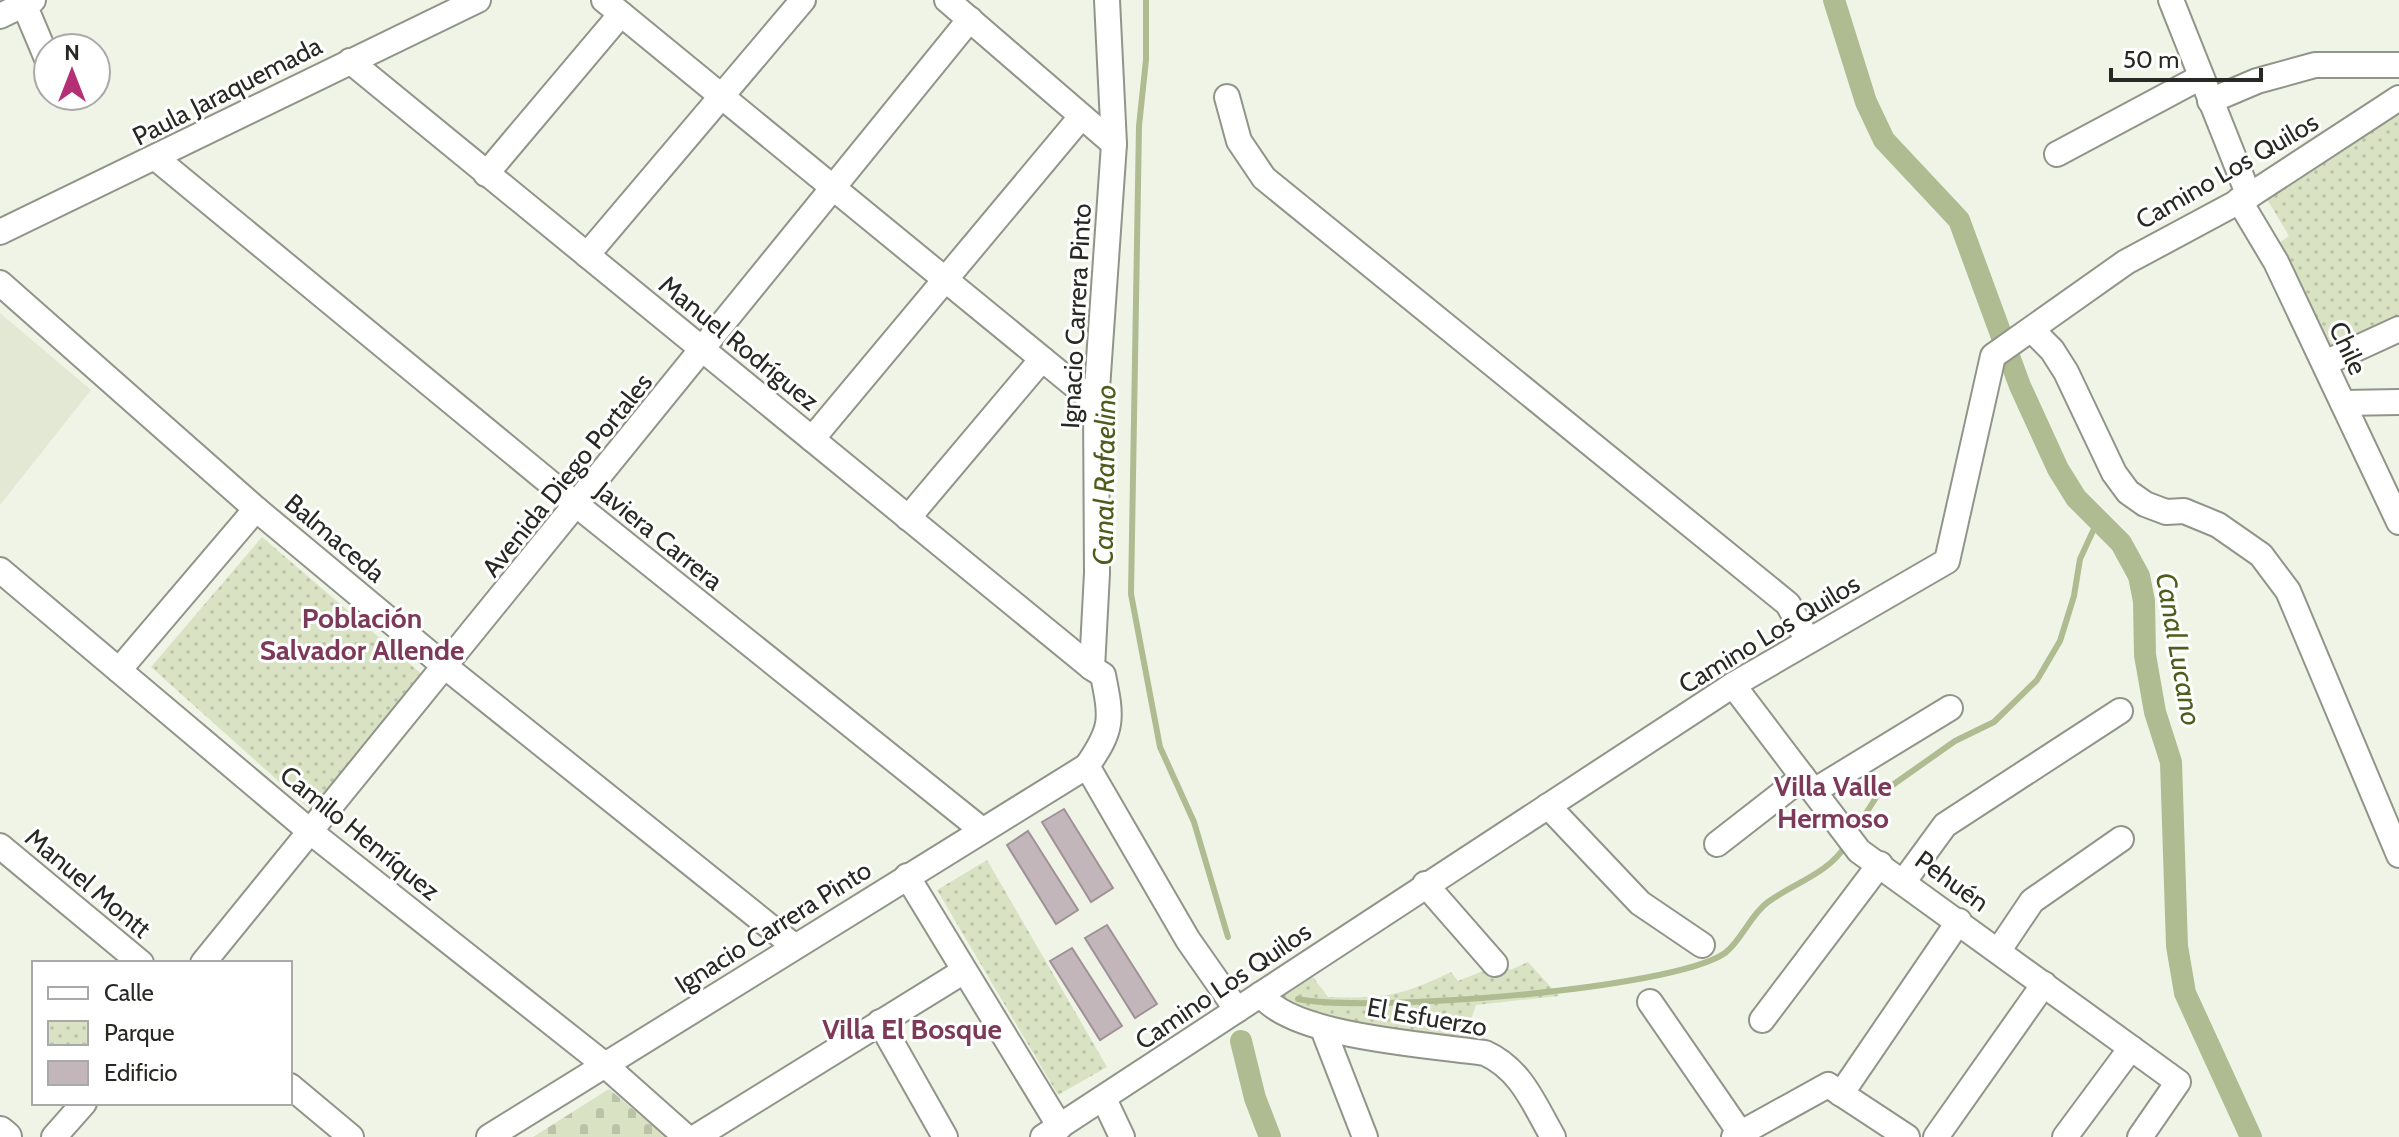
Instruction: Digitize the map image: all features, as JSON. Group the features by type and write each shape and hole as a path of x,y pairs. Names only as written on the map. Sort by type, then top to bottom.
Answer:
{"main road":[{"path":"0,1133 6,1137"}],"street":[{"name":"Paula Jaraquemada","path":"2,227 157,159 478,0"},
{"path":"587,255 803,0"},
{"path":"947,0 1114,144"},
{"name":"Ignacio Carrera Pinto","path":"489,1137 1087,766 1107,738 1109,714 1103,675 1092,668 1097,573 1096,403 1114,144 1107,0"},
{"name":"Chile","path":"2171,0 2244,198 2399,522"},
{"path":"0,16 28,2 38,32"},
{"path":"486,174 612,7 1096,403"},
{"name":"Avenida Diego Portales","path":"205,961 447,668 970,19"},
{"name":"Manuel Rodríguez","path":"350,61 1092,668"},
{"path":"2210,101 2257,81 2315,65 2399,65"},
{"path":"2057,154 2201,77"},
{"path":"1227,97 1239,141 1264,178 1788,604 1808,641"},
{"name":"Camino Los Quilos","path":"1052,1132 1425,884 1733,685 1947,561 1993,356 2126,262 2244,198 2399,98"},
{"path":"812,439 1081,117"},
{"name":"Javiera Carrera","path":"157,159 578,506 982,830"},
{"name":"Balmaceda","path":"0,283 256,509 447,668 794,946"},
{"path":"2325,363 2399,329"},
{"path":"2032,330 2052,350 2066,372 2114,473 2128,492 2145,504 2166,512 2184,511 2218,525 2261,555 2288,591 2399,855"},
{"path":"908,518 1042,359"},
{"path":"2343,403 2399,402"},
{"path":"119,670 256,509"},
{"name":"Camilo Henríquez","path":"0,570 312,833 605,1065 686,1137"},
{"name":"Pehuén","path":"1733,685 1859,851 2178,1082 2140,1137"},
{"path":"1717,844 1808,784 1950,708"},
{"path":"1904,881 1945,825 2120,711"},
{"path":"1087,766 1188,940 1237,1010"},
{"path":"1548,806 1640,903 1702,945"},
{"path":"1999,950 2032,901 2121,839"},
{"name":"Manuel Montt","path":"0,846 139,961"},
{"path":"1762,1020 1880,864"},
{"path":"907,876 964,971 1052,1132"},
{"path":"1425,884 1495,964"},
{"path":"1841,1094 1959,921"},
{"path":"696,1137 964,971"},
{"path":"1936,1137 2044,984"},
{"name":"El Esfuerzo","path":"1261,994 1268,1005 1323,1029 1494,1057 1520,1079 1553,1137"},
{"path":"1650,1002 1739,1136 1828,1085 1907,1137"},
{"path":"880,1022 945,1137"},
{"path":"1323,1029 1365,1137"},
{"path":"2065,1137 2131,1048"},
{"path":"292,1088 351,1137"},
{"path":"1104,1099 1122,1137"},
{"path":"54,1137 82,1105"}],"shaded area":[{"path":"0,313 91,390 0,505"}],"green space":[{"path":"2399,107 2399,317 2327,351 2279,243 2289,236 2264,194"},
{"path":"262,537 424,676 313,812 151,667"},
{"path":"987,860 1107,1067 1058,1095 937,890"},
{"path":"1528,962 1559,996 1476,1005 1469,1025 1493,1046 1314,1016 1300,1011 1278,995 1313,977 1328,997 1378,996 1405,991 1451,972 1458,981 1503,963 1510,970"},
{"path":"609,1089 666,1137 533,1137"}],"building":[{"path":"1064,809 1113,888 1091,902 1042,822"},
{"path":"1028,831 1078,910 1056,924 1007,845"},
{"path":"1107,925 1157,1004 1135,1018 1085,938"},
{"path":"1072,948 1122,1026 1100,1040 1050,961"}],"waterway":[{"name":"Canal Rafaelino","path":"1146,0 1146,60 1139,126 1131,594 1160,747 1194,822 1228,937"},
{"name":"Canal Lucano","path":"1834,0 1866,102 1884,140 1959,220 2020,386 2058,469 2076,498 2121,543 2139,576 2144,601 2145,655 2155,712 2171,762 2177,946 2185,993 2251,1137"},
{"path":"1854,832 1877,796 1955,741 1994,722 2037,680 2060,641 2074,596 2080,559 2099,518"},
{"path":"1298,999 1385,1003 1516,995 1584,988 1694,966 1725,953 1762,907 1820,871 1846,845"},
{"name":"Canal Rafaelino","path":"1241,1041 1255,1098 1270,1137"}],"district":[{"name":"Población Salvador Allende","path":"362,634"},
{"name":"Villa Valle Hermoso","path":"1833,802"},
{"name":"Villa El Bosque","path":"912,1029"}]}
